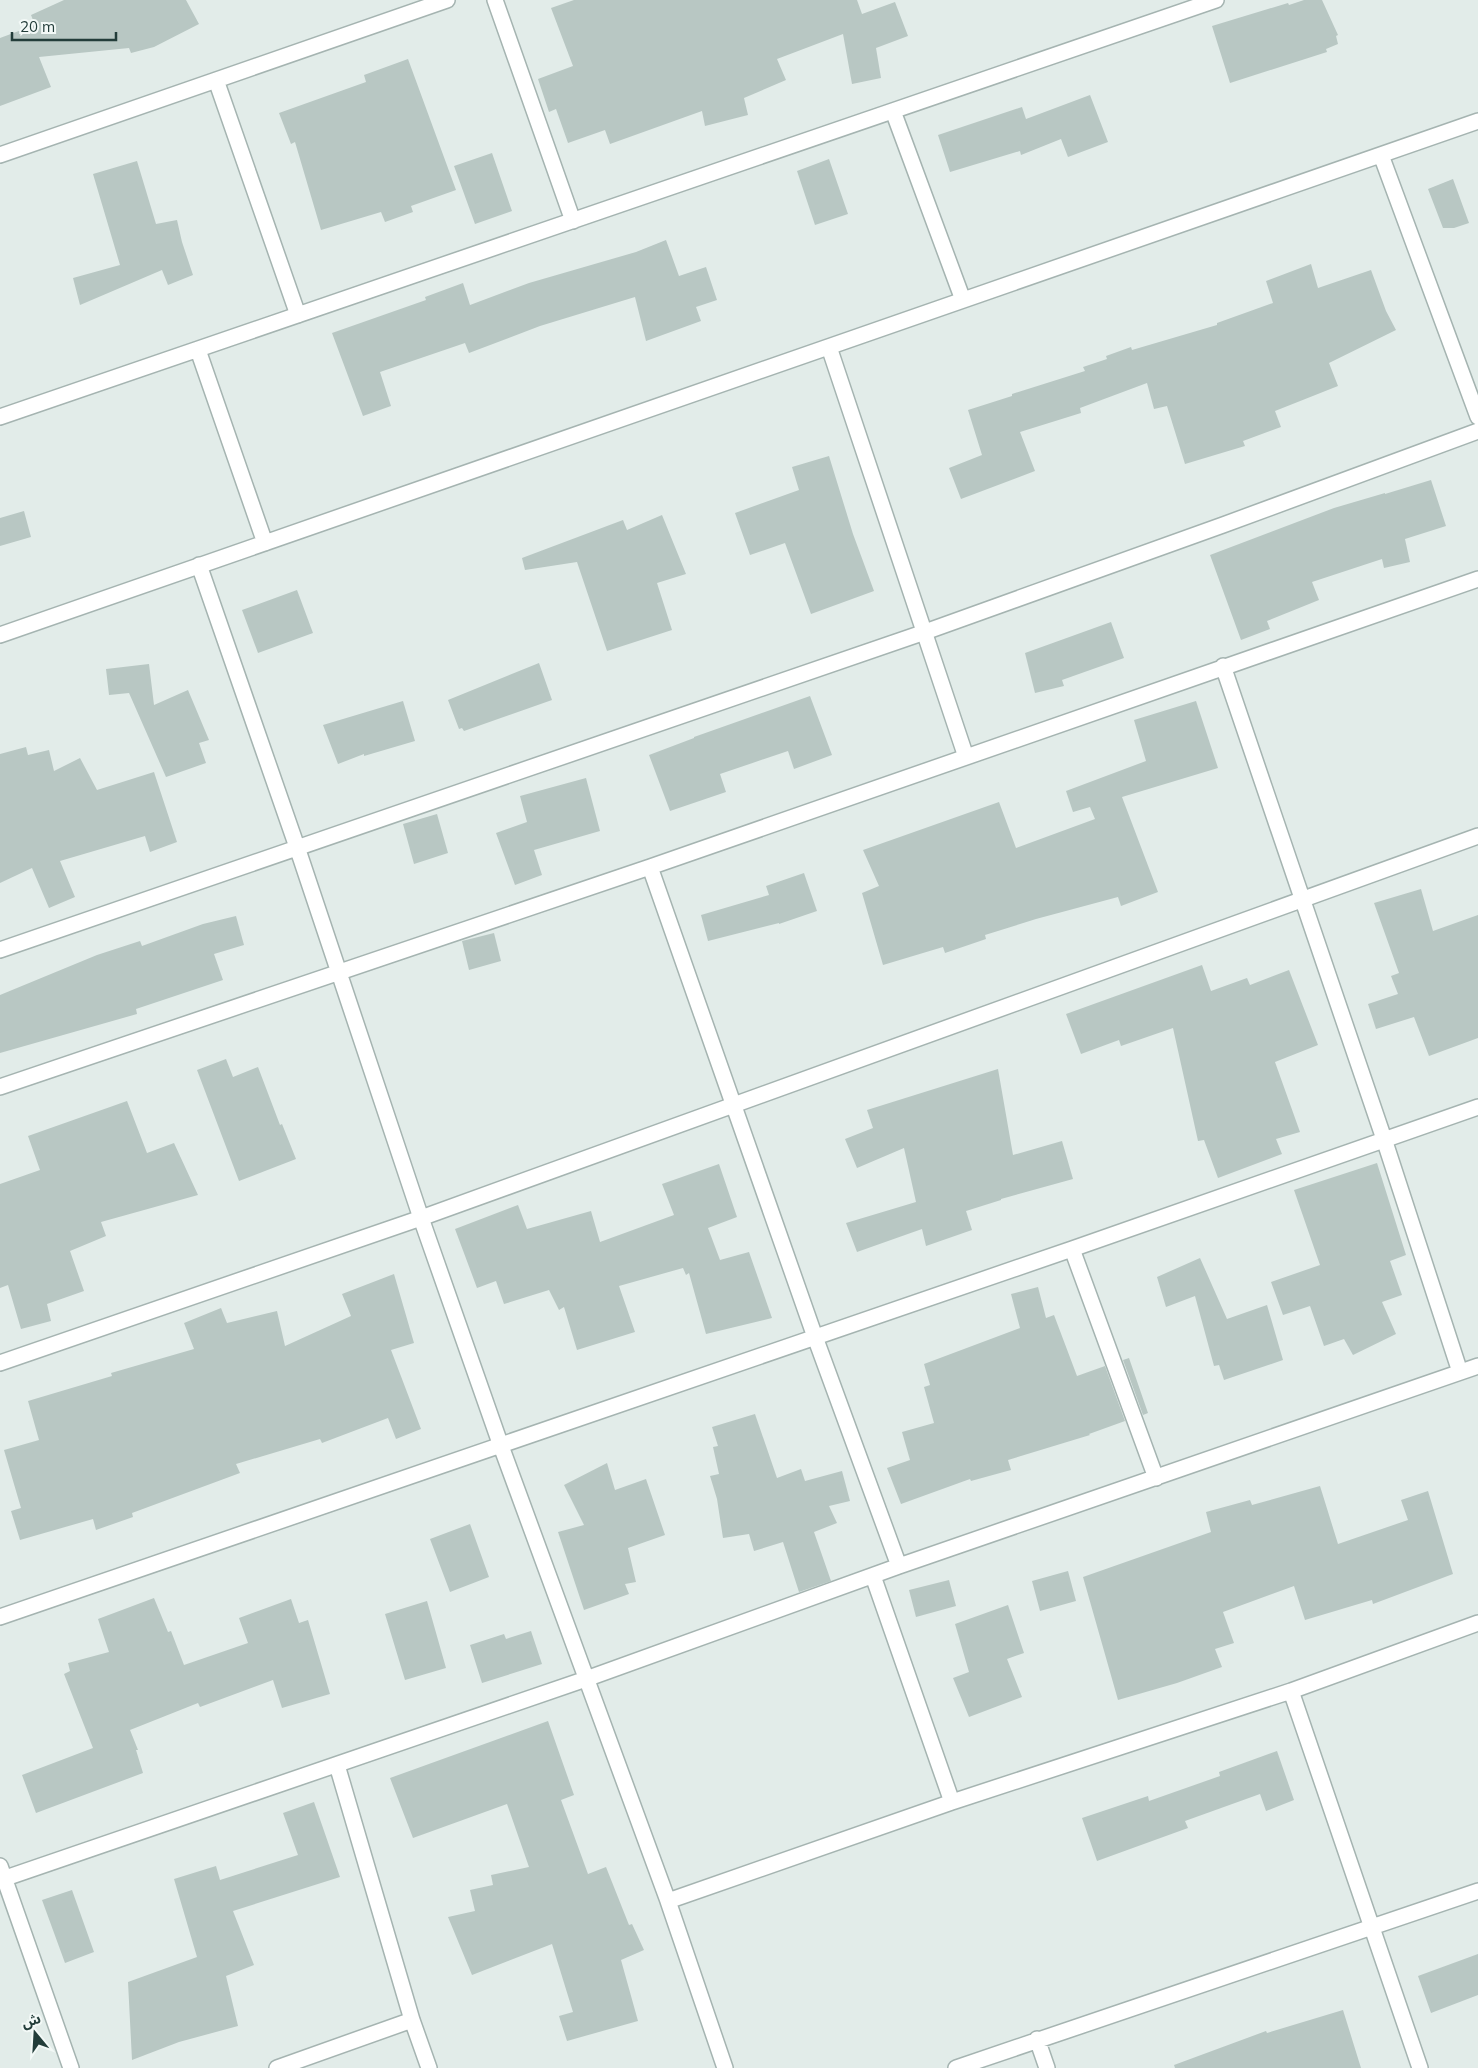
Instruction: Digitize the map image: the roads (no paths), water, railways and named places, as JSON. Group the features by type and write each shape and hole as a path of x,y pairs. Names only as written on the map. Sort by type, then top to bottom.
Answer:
{"street":[{"path":"0,154 447,0"},
{"path":"495,0 573,221"},
{"path":"0,417 1208,1"},
{"path":"216,80 298,315"},
{"path":"893,111 963,300"},
{"path":"0,635 1478,121"},
{"path":"1381,155 1478,417"},
{"path":"829,347 966,757"},
{"path":"198,350 265,543"},
{"path":"0,950 925,632 1478,431"},
{"path":"199,565 297,847 421,1218 501,1446 668,1901 725,2068"},
{"path":"0,1087 650,867 1223,666 1478,579"},
{"path":"1223,666 1384,1139 1460,1372"},
{"path":"0,1363 421,1218 1478,836"},
{"path":"650,867 815,1337 899,1566"},
{"path":"0,1617 1072,1249 1478,1107"},
{"path":"1072,1249 1156,1478"},
{"path":"71,2068 1,1874 337,1765 586,1679 899,1566 1478,1366"},
{"path":"872,1576 952,1802"},
{"path":"668,1901 952,1802 1291,1691 1478,1623"},
{"path":"1291,1691 1420,2068"},
{"path":"337,1765 412,2020 429,2068"},
{"path":"956,2068 1478,1891"},
{"path":"277,2068 412,2020"},
{"path":"1037,2039 1047,2068"}]}
